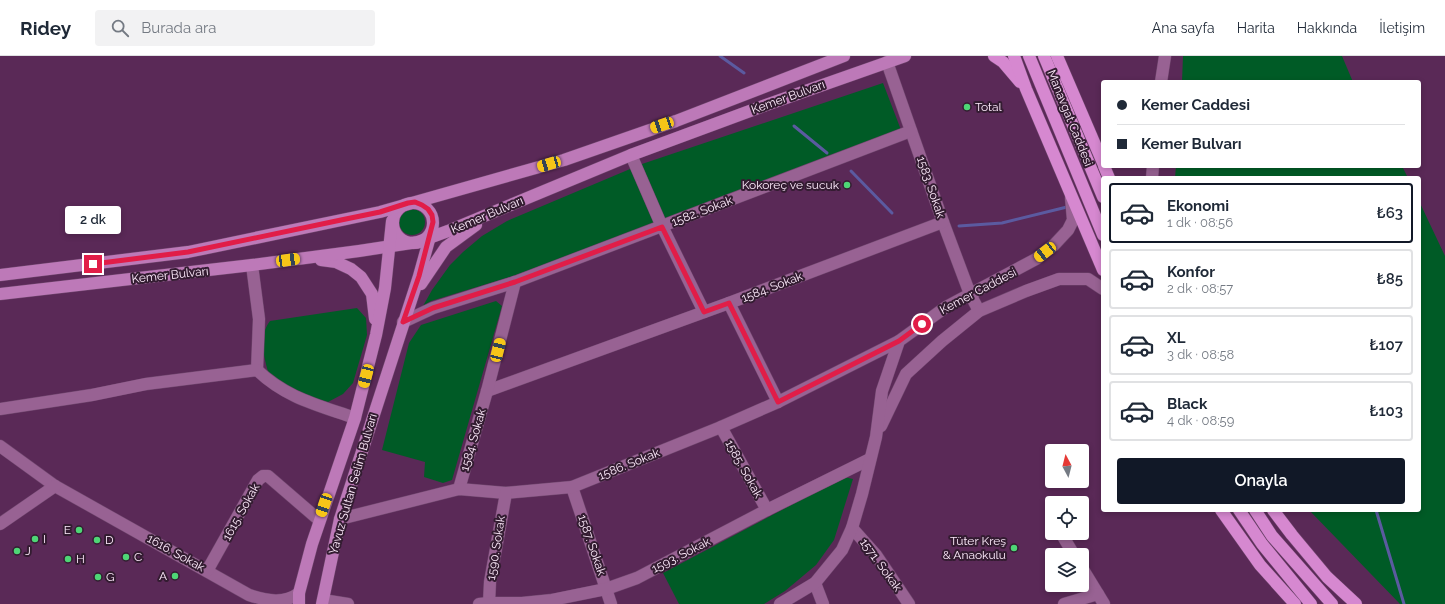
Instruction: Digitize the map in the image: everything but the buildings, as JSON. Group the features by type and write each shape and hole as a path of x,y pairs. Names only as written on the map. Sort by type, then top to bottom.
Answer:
{"highway":[{"path":"994,56 1003,62 1026,89"},
{"path":"1014,56 1026,89 1101,265"},
{"name":"Manavgat Caddesi","path":"1029,56 1101,231"},
{"name":"Manavgat Caddesi","path":"1044,56 1101,192"},
{"path":"1057,56 1101,158"},
{"path":"1064,73 1065,56"},
{"path":"1222,512 1260,564 1294,604"},
{"path":"1240,512 1262,544 1311,604"},
{"path":"1256,512 1272,536 1332,604"},
{"path":"1275,512 1327,577 1356,604"}],"main road":[{"name":"Kemer Bulvarı","path":"0,275 188,252 380,212 564,160 683,118 844,56"},
{"name":"Kemer Bulvarı","path":"0,294 252,265 418,242 431,233 495,212 631,155 905,56"},
{"path":"418,242 405,242 395,233 392,221 398,209 402,205 415,202 428,209 432,215 433,222 431,233"},
{"path":"412,298 446,247 495,212"},
{"name":"Yavuz Sultan Selim Bulvarı","path":"299,598 312,544 354,418 376,335 385,288 392,221"},
{"name":"Yavuz Sultan Selim Bulvarı","path":"323,602 340,518 412,298 431,233"},
{"path":"300,258 336,262 351,269 361,278 372,294 376,335"}],"street":[{"path":"1162,80 1165,56"},
{"name":"1583. Sokak","path":"887,62 943,222 970,294 979,311"},
{"name":"1582. Sokak","path":"403,322 433,308 515,282 911,131"},
{"path":"631,155 662,227 704,312"},
{"name":"Kemer Caddesi","path":"780,604 815,583 842,550 852,528 876,437 882,391 899,341 946,306 1036,259 1054,245 1068,230 1073,220 1071,196"},
{"name":"1584. Sokak","path":"487,391 729,303 943,222"},
{"path":"252,265 259,320 257,370 268,381 289,395 354,418"},
{"name":"Kemer Caddesi","path":"876,437 906,374 942,341 979,311 1026,291 1059,280 1088,279 1101,288"},
{"name":"1584. Sokak","path":"459,489 487,391 515,282"},
{"path":"729,303 778,402"},
{"name":"1586. Sokak","path":"340,518 459,489 506,493 572,487 721,427 778,402 899,341"},
{"path":"0,409 92,395 146,384 257,370"},
{"name":"1585. Sokak","path":"721,427 767,510"},
{"name":"1616. Sokak","path":"0,446 55,486 207,571 247,600 284,602 296,596 299,598"},
{"name":"1593. Sokak","path":"484,603 522,603 552,600 606,589 637,578 767,510 870,459"},
{"name":"1615. Sokak","path":"207,571 258,480 263,476 268,476 320,520"},
{"path":"0,524 55,486"},
{"name":"1587. Sokak","path":"572,487 611,604"},
{"name":"1590. Sokak","path":"484,603 490,582 506,493"},
{"name":"1571. Sokak","path":"852,528 876,555 909,604"},
{"path":"1064,604 1101,599 1089,579"},
{"path":"815,583 823,604"},
{"path":"323,602 348,604"}],"green space":[{"path":"1183,56 1342,56 1352,80 1182,80"},
{"path":"883,83 901,130 660,222 513,276 431,301 423,306 432,290 450,265 482,236 507,221 642,164"},
{"path":"1176,168 1403,168 1407,176 1175,176"},
{"path":"1421,205 1445,256 1445,604 1400,604 1311,512 1421,512"},
{"path":"412,209 421,213 425,222 421,231 412,235 403,231 399,222 403,213"},
{"path":"496,301 502,306 452,480 443,483 424,477 425,462 382,450 409,343 421,325"},
{"path":"357,308 366,318 367,335 353,383 343,394 328,402 296,394 269,375 265,362 263,340 266,327 270,321"},
{"path":"844,477 853,479 834,540 816,565 785,591 764,604 679,604 663,573"}],"waterway":[{"path":"720,56 744,73"},
{"path":"794,126 827,153"},
{"path":"851,171 892,213"},
{"path":"959,226 1002,223 1067,207"},
{"path":"1377,512 1404,604"}],"place":[{"name":"Total","path":"967,107"},
{"name":"Kokoreç ve sucuk","path":"847,185"},
{"name":"E","path":"79,530"},
{"name":"I","path":"35,539"},
{"name":"D","path":"97,540"},
{"name":"Tüter Kreş & Anaokulu","path":"1014,548"},
{"name":"J","path":"17,551"},
{"name":"C","path":"126,557"},
{"name":"H","path":"68,559"},
{"name":"A","path":"175,576"},
{"name":"G","path":"98,577"}],"route":[{"path":"93,264 188,252 380,212 415,202 428,209 432,215 433,222 419,276 403,322 433,308 515,282 662,227 704,312 729,303 778,402 899,341 922,324"}]}
